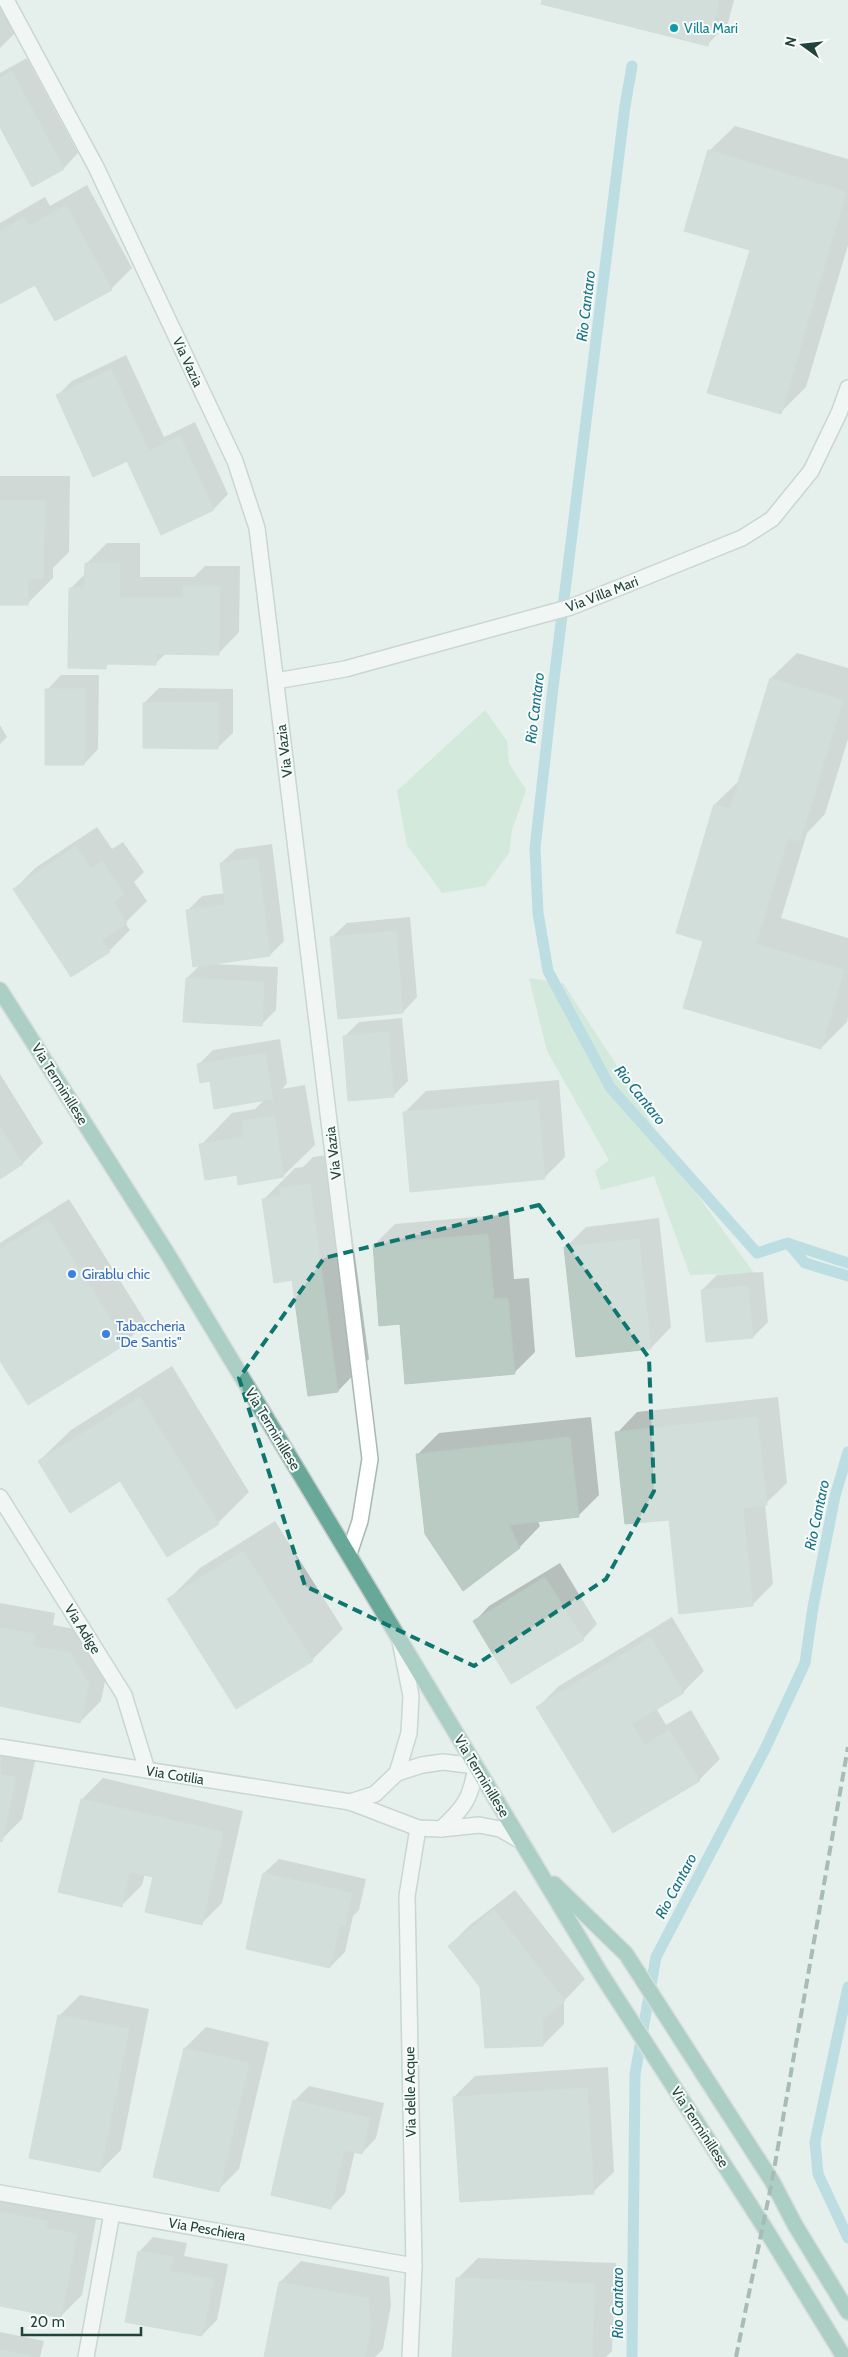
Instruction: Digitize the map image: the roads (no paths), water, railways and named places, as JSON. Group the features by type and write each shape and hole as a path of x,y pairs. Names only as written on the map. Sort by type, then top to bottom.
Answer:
{"main road":[{"name":"Via Terminillese","path":"0,990 167,1253 602,1974 844,2357"},
{"name":"Via Terminillese","path":"540,1871 626,1954 772,2181 795,2225 845,2308"}],"street":[{"name":"Via Vazia","path":"6,0 96,167 235,461 257,528 370,1460 360,1521 349,1554"},
{"name":"Via Villa Mari","path":"276,681 345,669 571,607 742,538 772,519 811,471 839,413 848,388"},
{"name":"Via Adige","path":"0,1497 124,1695 147,1770"},
{"path":"397,1773 409,1733 411,1696 400,1640"},
{"name":"Via Cotilia","path":"0,1747 350,1802"},
{"path":"350,1802 375,1794 397,1773 422,1765 443,1762 476,1766 472,1788 462,1810 441,1829"},
{"path":"350,1802 418,1828 441,1829 480,1825 500,1830 522,1841"},
{"name":"Via delle Acque","path":"410,2357 414,2266 407,1896 418,1828"},
{"name":"Via Peschiera","path":"0,2193 414,2266"},
{"path":"86,2357 112,2213"}],"waterway":[{"name":"Rio Cantaro","path":"632,66 625,106 535,848 538,913 548,971 610,1087 757,1253 788,1243 805,1263 848,1276"},
{"name":"Rio Cantaro","path":"790,1244 848,1263"},
{"name":"Rio Cantaro","path":"632,2357 635,2074 656,1957 765,1749 805,1663 813,1607 835,1496 848,1452"},
{"name":"Rio Cantaro","path":"848,1987 815,2142 818,2174 848,2238"}],"railway":[{"path":"736,2357 772,2181 848,1747"}],"place":[{"name":"Villa Mari","path":"674,28"},
{"name":"Girablu chic","path":"72,1274"},
{"name":"Tabaccheria \"De Santis\"","path":"106,1334"}]}
